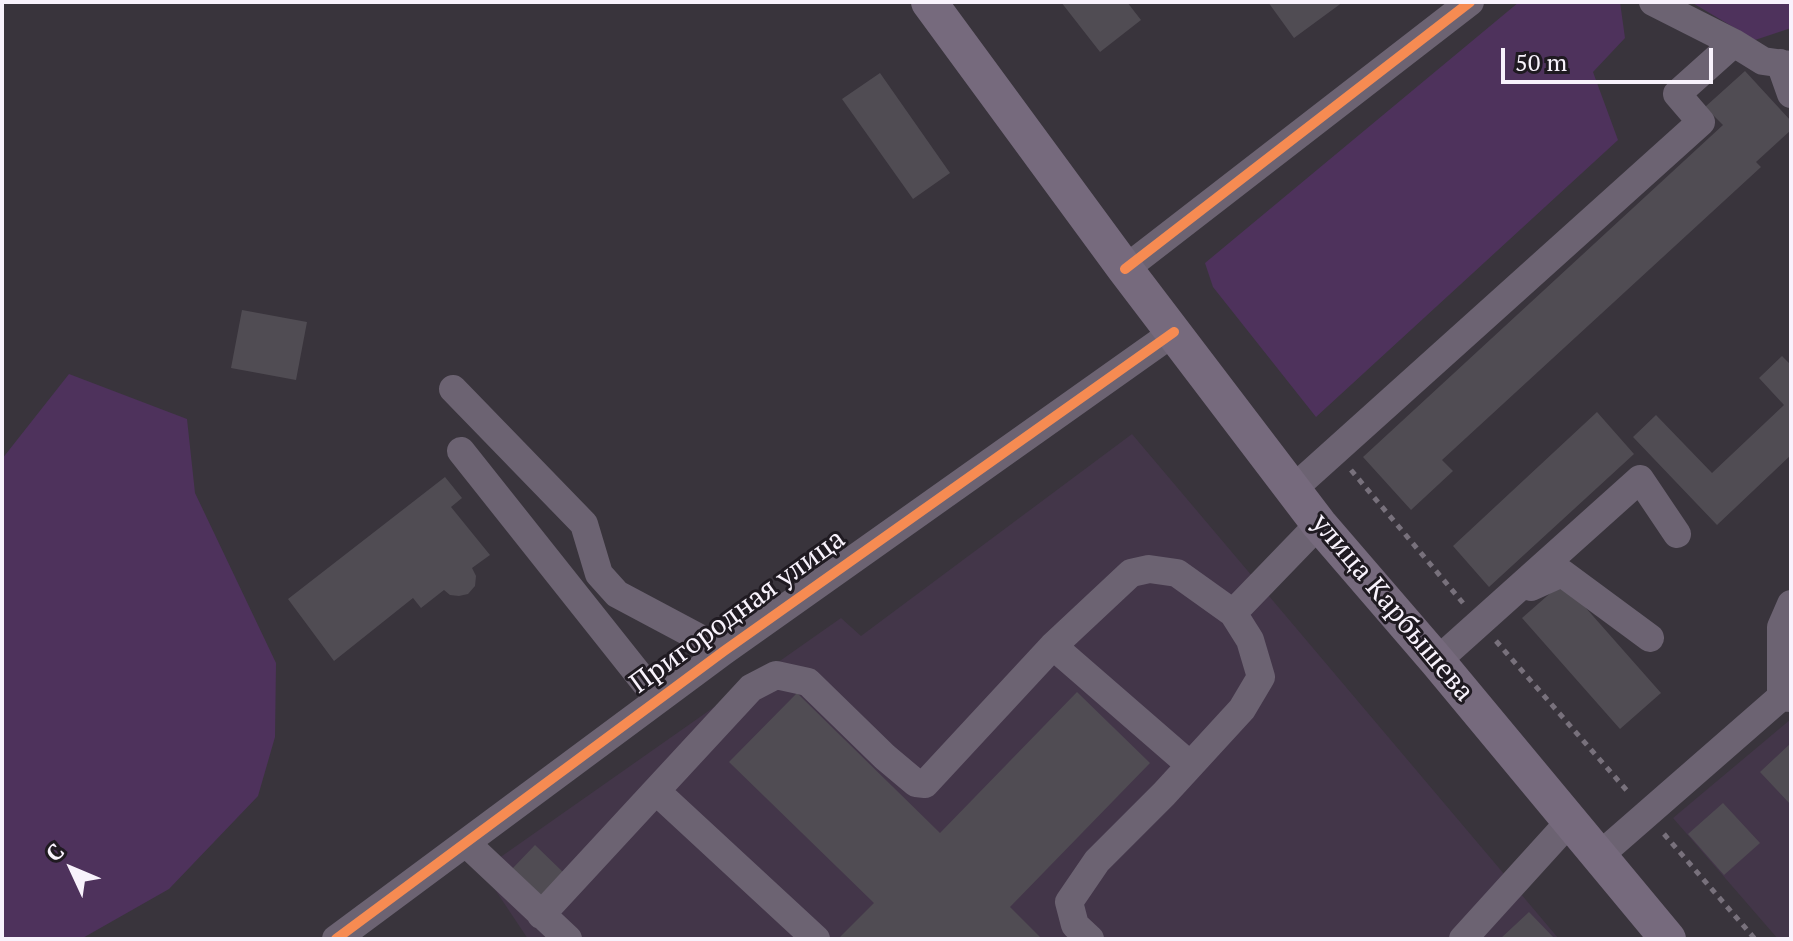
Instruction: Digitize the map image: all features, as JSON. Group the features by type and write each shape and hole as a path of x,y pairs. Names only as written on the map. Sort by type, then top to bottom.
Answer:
{"main road":[{"name":"улица Карбышева","path":"929,2 1125,269 1319,524 1668,939"}],"street":[{"path":"1125,269 1470,2"},
{"path":"1653,2 1763,61 1786,64 1791,94"},
{"path":"1293,489 1701,122 1677,94 1734,43"},
{"name":"Пригородная улица","path":"336,939 724,651 1174,332"},
{"path":"453,389 584,524 599,574 617,594 724,651"},
{"path":"461,451 658,699"},
{"path":"1437,661 1640,479 1677,534"},
{"path":"1233,613 1319,524"},
{"path":"541,915 751,688 776,675 808,682 885,757 916,783 925,784 1053,646 1131,573 1149,569 1177,573 1233,613 1250,640 1261,677 1242,709 1097,861 1069,902 1075,925 1090,939"},
{"path":"1508,597 1562,573 1650,638"},
{"path":"1600,855 1786,698 1781,627 1791,604"},
{"path":"1053,646 1190,765"},
{"path":"656,791 816,939"},
{"path":"1463,939 1571,820"},
{"path":"466,843 568,939"}],"path":[{"path":"1335,451 1755,939"}],"shaded area":[{"path":"1519,2 1620,2 1625,38 1593,72 1618,140 1316,417 1213,287 1205,263"},
{"path":"1691,2 1791,2 1791,28 1755,40"},
{"path":"69,374 187,419 195,493 276,663 275,737 258,796 169,889 81,939 2,939 2,459"},
{"path":"1132,434 1559,939 528,939 482,870 841,618 861,636"},
{"path":"1791,719 1791,939 1778,939 1673,818"}],"building":[{"path":"1061,2 1127,2 1141,20 1100,52"},
{"path":"1268,2 1343,2 1294,38"},
{"path":"1745,71 1791,121 1791,130 1756,162 1761,167 1442,460 1453,471 1411,510 1363,457 1723,125 1705,107"},
{"path":"880,73 950,173 913,199 842,99"},
{"path":"242,310 307,322 296,380 231,368"},
{"path":"1782,356 1791,365 1791,455 1717,525 1633,437 1656,415 1712,473 1784,405 1759,378"},
{"path":"1597,412 1634,454 1489,587 1453,546"},
{"path":"445,477 462,498 451,507 490,555 472,568 476,576 475,586 468,594 459,596 450,595 444,590 421,608 413,598 334,661 288,599"},
{"path":"1563,582 1661,693 1620,729 1522,618"},
{"path":"1077,692 1150,763 1010,907 1042,939 838,939 874,903 729,762 797,693 940,833"},
{"path":"1791,743 1791,805 1760,772"},
{"path":"1723,803 1760,843 1724,875 1688,834"},
{"path":"535,845 565,874 542,897 512,869"},
{"path":"1529,912 1555,939 1500,939"}],"cycle path":[{"path":"1125,269 1470,2"},
{"path":"336,939 724,651 1174,332"}]}
